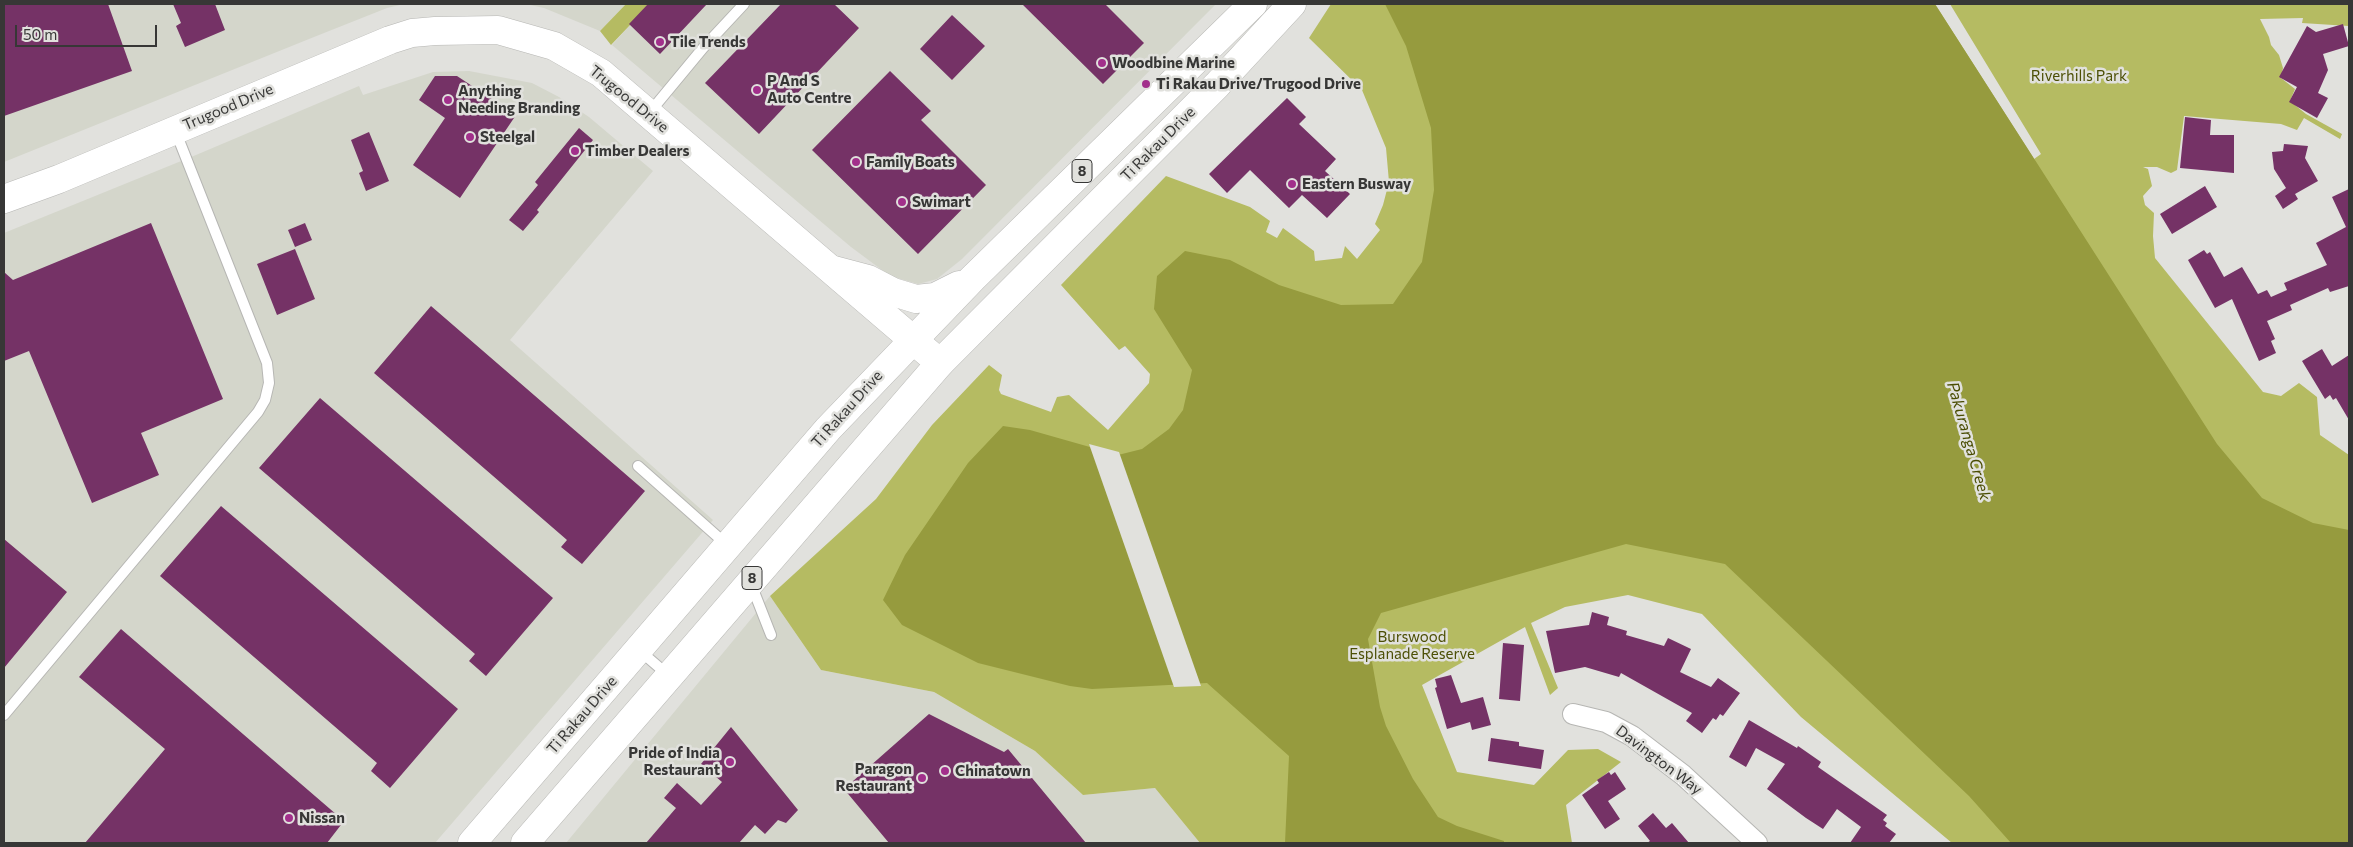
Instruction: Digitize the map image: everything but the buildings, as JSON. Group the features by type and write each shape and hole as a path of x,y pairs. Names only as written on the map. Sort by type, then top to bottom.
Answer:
{"main road":[{"name":"Ti Rakau Drive","path":"472,843 828,429 972,278 1253,4"},
{"name":"Ti Rakau Drive","path":"525,843 940,362 1217,85 1292,4"},
{"name":"Trugood Drive","path":"4,199 59,179 390,40 412,34 465,29 498,30 554,46 601,73 940,362"},
{"path":"834,270 868,279 893,292 916,299 935,297 972,278"}],"street":[{"name":"Davington Way","path":"1573,714 1606,722 1632,736 1683,774 1757,843"}],"lane":[{"path":"649,113 703,48 744,4"},
{"path":"4,715 258,412 265,400 269,382 267,363 174,130"},
{"path":"638,466 728,546"},
{"path":"750,580 771,635"},
{"path":"638,650 668,676"}],"shaded area":[{"path":"4,4 404,4 387,8 4,162"},
{"path":"526,4 626,4 600,31 544,8"},
{"path":"649,4 1216,4 962,259 937,279 918,284 890,276 851,247 612,45"},
{"path":"469,71 532,83 559,97 589,117 653,171 510,340 713,520 435,843 4,843 4,233 359,86 363,95 433,72"},
{"path":"770,596 821,670 934,692 1035,751 1083,795 1155,788 1200,843 566,843"}],"green space":[{"path":"626,4 650,4 611,45 600,31"},
{"name":"Burswood Esplanade Reserve","path":"1331,4 1775,4 2011,843 1952,843 1801,717 1702,614 1628,595 1565,607 1531,623 1558,688 1550,695 1525,627 1422,685 1457,772 1534,785 1568,750 1598,749 1621,762 1566,805 1572,843 1200,843 1155,788 1083,795 1035,751 934,692 821,670 770,596 876,499 932,425 989,365 1002,375 999,390 1001,394 1051,412 1057,397 1069,395 1108,430 1149,383 1150,374 1125,346 1119,350 1061,285 1166,176 1250,207 1270,221 1266,232 1277,238 1283,228 1314,251 1315,261 1342,258 1345,246 1357,259 1380,230 1375,224 1383,205 1389,182 1386,148 1362,90 1309,38"},
{"name":"Riverhills Park","path":"1935,4 2034,159 2041,154 1950,4 2349,4 2349,26 2302,23 2303,18 2260,19 2271,45 2279,55 2283,68 2281,78 2295,89 2290,101 2306,114 2342,134 2340,139 2304,118 2297,130 2281,124 2184,116 2177,170 2171,173 2157,167 2143,167 2148,169 2152,186 2143,196 2145,205 2154,213 2153,236 2155,258 2263,392 2281,396 2299,383 2317,397 2320,435 2349,455 2349,843"}],"water":[{"name":"Pakuranga Creek","path":"1385,4 1935,4 2217,444 2262,498 2313,523 2349,530 2349,843 2011,843 1969,796 1725,564 1626,544 1381,613 1368,639 1380,707 1386,726 1413,779 1438,817 1457,826 1504,841 1504,843 1285,843 1289,756 1207,683 1092,689 1070,686 978,663 902,625 883,600 905,555 968,463 1003,426 1030,430 1118,455 1142,449 1169,429 1183,410 1192,370 1154,309 1157,276 1185,251 1230,260 1279,285 1341,305 1393,304 1422,262 1434,190 1431,128 1406,46"}],"pier":[{"path":"1089,444 1119,452 1201,686 1174,687"}],"place":[{"name":"Tile Trends","path":"660,42"},
{"name":"Woodbine Marine","path":"1102,63"},
{"name":"Ti Rakau Drive/Trugood Drive","path":"1146,84"},
{"name":"P And S Auto Centre","path":"757,90"},
{"name":"Anything Needing Branding","path":"448,100"},
{"name":"Steelgal","path":"470,137"},
{"name":"Timber Dealers","path":"575,151"},
{"name":"Family Boats","path":"856,162"},
{"name":"Eastern Busway","path":"1292,184"},
{"name":"Swimart","path":"902,202"},
{"name":"Pride of India Restaurant","path":"730,762"},
{"name":"Chinatown","path":"945,771"},
{"name":"Paragon Restaurant","path":"922,778"},
{"name":"Nissan","path":"289,818"}]}
